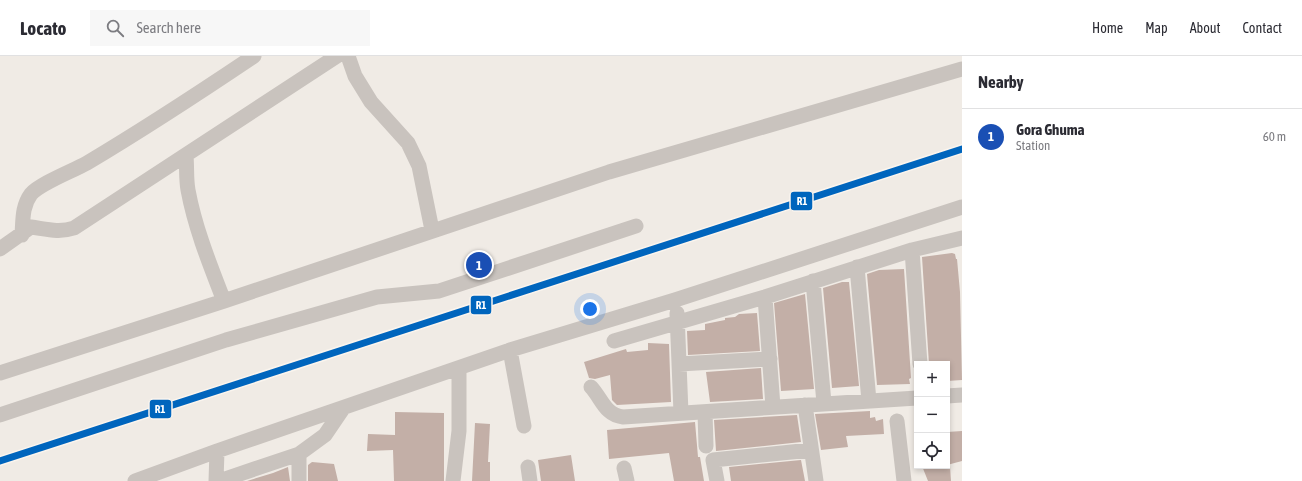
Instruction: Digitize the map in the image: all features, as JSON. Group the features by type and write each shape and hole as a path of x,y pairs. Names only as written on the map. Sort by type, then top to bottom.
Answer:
{"street":[{"path":"22,235 24,208 32,194 39,187 73,171 137,133 254,56"},
{"path":"0,249 22,235 31,227 56,232 64,232 74,228 337,56"},
{"path":"348,56 355,76 371,102 408,143 419,166 432,230"},
{"path":"0,373 224,301 432,230 610,172 962,69"},
{"path":"186,156 188,188 195,220 210,267 224,301"},
{"path":"135,481 342,410 510,350 675,300 962,209"},
{"path":"0,416 226,340 377,297 424,293 445,289 636,226"},
{"path":"614,341 766,297 912,250 962,238"},
{"path":"912,250 920,361"},
{"path":"857,268 869,401"},
{"path":"813,282 824,403"},
{"path":"766,297 773,407"},
{"path":"675,300 678,322 682,414"},
{"path":"510,350 524,426"},
{"path":"679,364 770,359"},
{"path":"453,481 459,431 459,368"},
{"path":"591,387 609,413 615,416 682,414 824,403 914,398"},
{"path":"950,396 962,395"},
{"path":"805,405 810,450 816,481"},
{"path":"219,481 299,454 325,436 342,410"},
{"path":"705,412 706,446"},
{"path":"897,421 904,481"},
{"path":"717,481 713,460 810,450"},
{"path":"216,481 217,452"},
{"path":"299,454 299,481"}],"building":[{"path":"952,253 955,254 957,259 960,292 962,380 950,381 950,361 929,361 922,257"},
{"path":"904,269 911,378 909,379 910,384 877,385 867,274 879,270"},
{"path":"842,282 849,282 859,386 832,388 823,288"},
{"path":"805,294 814,389 781,391 774,303"},
{"path":"757,313 760,351 688,355 687,331 705,330 705,324 725,320 725,318 735,317 739,314"},
{"path":"648,343 669,344 671,402 617,405 612,400 610,375 595,379 589,378 584,362 626,349 627,352 648,350"},
{"path":"761,368 763,399 710,402 706,372"},
{"path":"870,411 870,418 875,417 876,421 883,419 884,434 846,436 848,447 821,450 815,414"},
{"path":"395,412 444,413 444,481 394,481 393,450 367,451 368,434 395,435"},
{"path":"797,415 801,442 716,451 714,420"},
{"path":"695,422 698,457 700,457 704,481 674,481 669,453 609,459 607,430"},
{"path":"475,423 490,424 488,462 490,462 490,481 472,481"},
{"path":"962,431 962,461 950,464 950,433"},
{"path":"571,455 575,481 541,481 538,460"},
{"path":"801,460 805,481 731,481 729,467"},
{"path":"312,462 334,464 338,481 308,481 308,465"},
{"path":"950,466 951,481 928,481 923,469 950,469"},
{"path":"288,467 290,481 247,481 273,473"}],"transit line":[{"name":"R1","path":"0,461 962,149"}],"place":[{"name":"Gora Ghuma","path":"479,265"}]}
